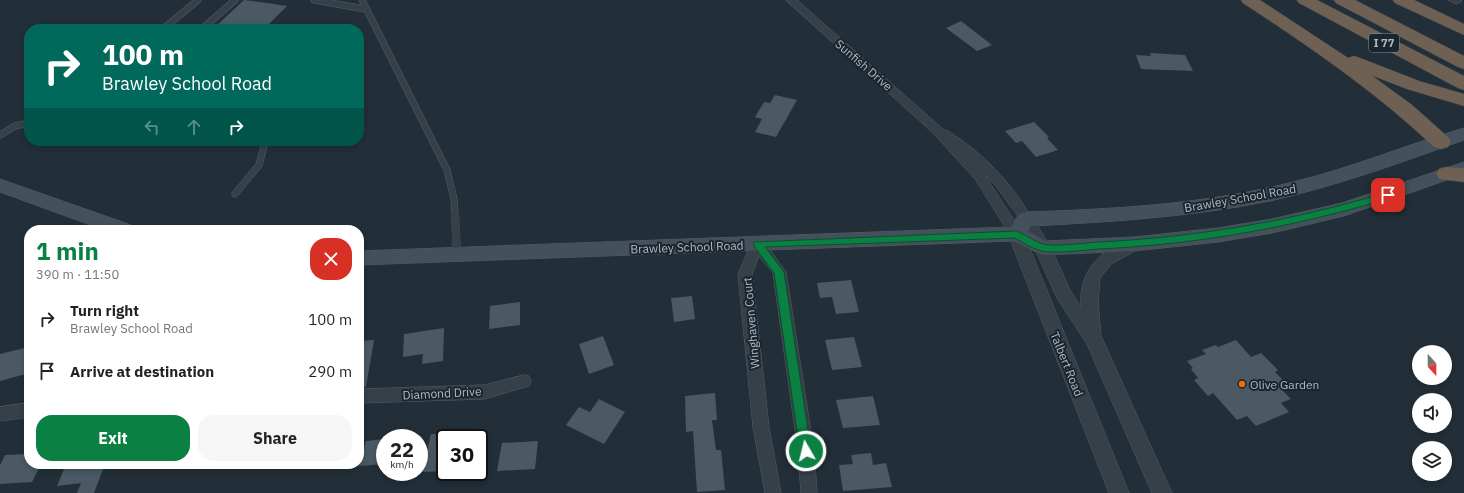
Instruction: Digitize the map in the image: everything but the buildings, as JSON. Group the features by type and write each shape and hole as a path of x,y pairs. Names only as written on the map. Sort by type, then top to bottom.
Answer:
{"highway":[{"path":"1249,0 1314,42 1405,109 1441,142"},
{"name":"I 77","path":"1305,0 1460,94"},
{"name":"I 77","path":"1342,0 1464,63"},
{"path":"1400,0 1464,29"},
{"path":"1314,42 1386,76 1460,94"}],"main road":[{"name":"Brawley School Road","path":"364,258 758,244 1021,227 1146,213 1248,199 1338,177 1464,134"},
{"name":"Brawley School Road","path":"1021,227 1043,248 1134,244 1218,235 1302,219 1367,202 1458,172"},
{"path":"0,185 110,225"}],"street":[{"name":"Sunfish Drive","path":"791,0 937,130 980,177 1021,227"},
{"name":"Sunfish Drive","path":"937,130 961,143 988,168 1009,191 1021,227"},
{"name":"Talbert Road","path":"1021,227 1118,490"},
{"path":"758,244 779,272 806,451 808,493"},
{"name":"Winghaven Court","path":"758,244 745,274 761,427 773,493"},
{"path":"1094,340 1089,305 1092,278 1101,263 1108,256 1134,244"},
{"path":"1043,248 1063,292 1094,340 1162,493"},
{"name":"Diamond Drive","path":"364,396 484,392 524,382"},
{"path":"0,414 24,411"}],"lane":[{"path":"169,24 198,0"},
{"path":"208,24 235,0"},
{"path":"314,0 365,9"},
{"path":"362,0 365,9 447,170 454,199 457,255"},
{"path":"0,135 15,126 24,123"},
{"path":"235,194 259,165 264,146"}],"place":[{"name":"Olive Garden","path":"1242,384"}],"route":[{"path":"806,451 779,272 758,244 1016,234 1043,248 1134,244 1218,235 1272,226 1332,212 1388,195"}]}
